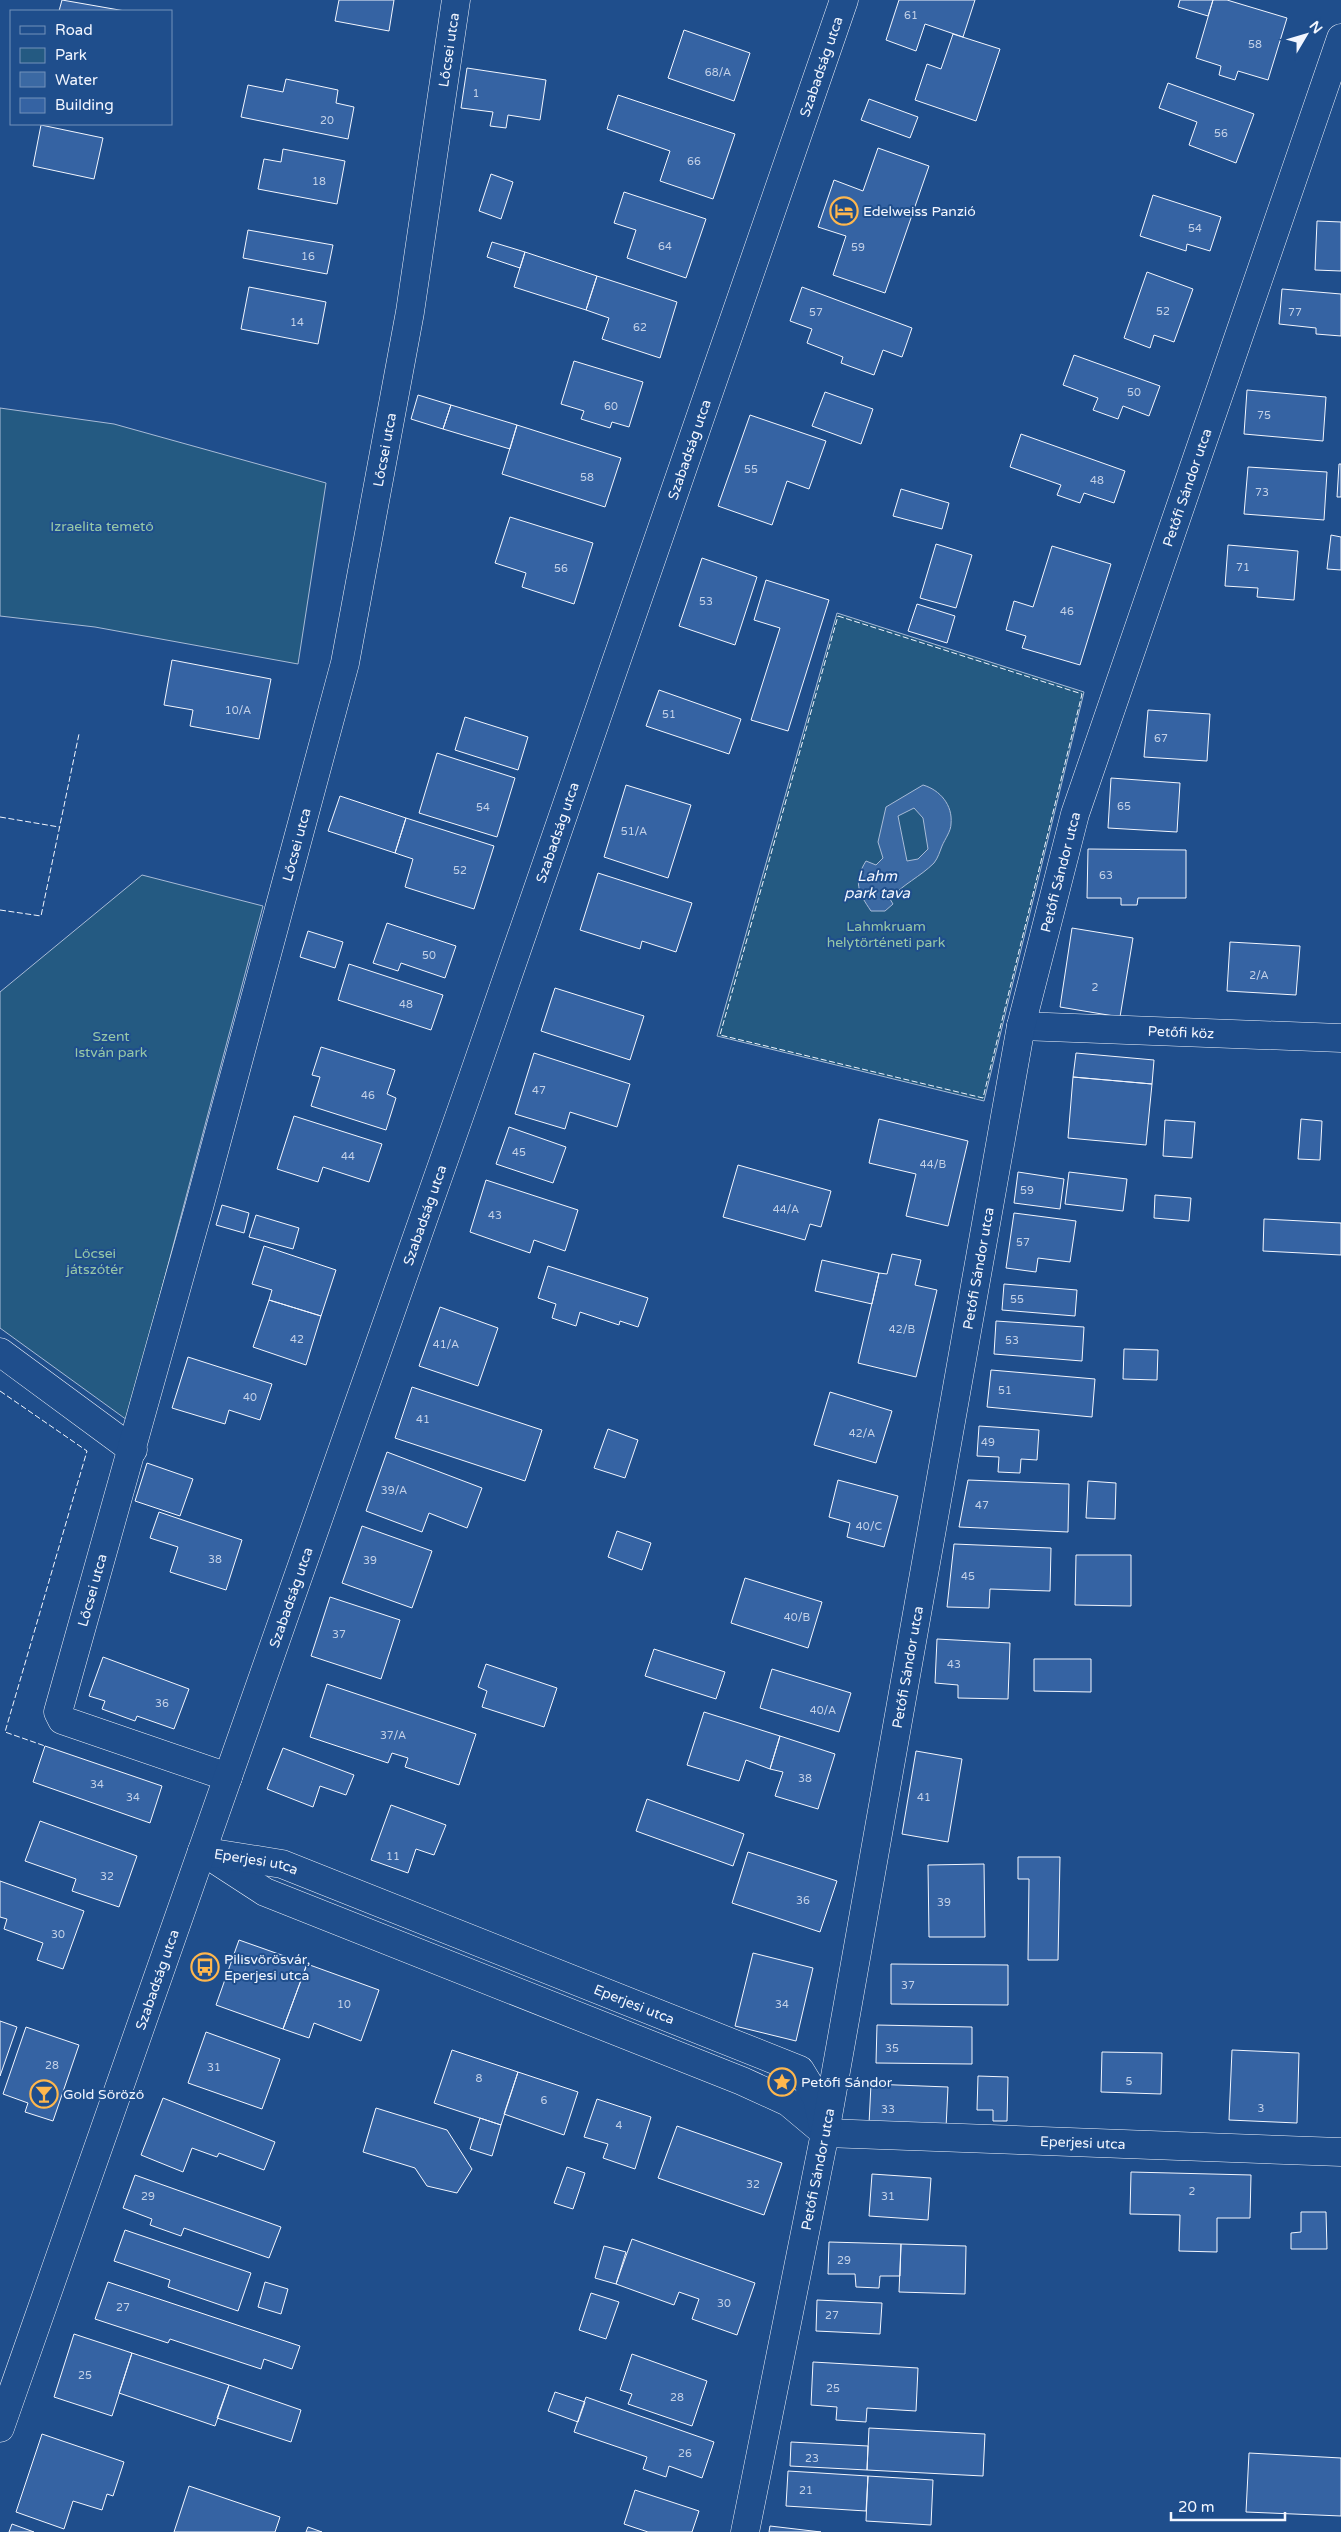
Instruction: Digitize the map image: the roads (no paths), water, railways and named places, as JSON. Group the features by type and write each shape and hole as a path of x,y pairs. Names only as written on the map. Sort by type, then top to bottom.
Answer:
{"street":[{"name":"Lőcsei utca","path":"228,1777 62,1720 58,1712 133,1450 282,893 315,782 345,663 410,312 456,0"},
{"name":"Szabadság utca","path":"0,2428 596,721 844,0"},
{"name":"Petőfi Sándor utca","path":"745,2532 825,2133 1021,1026 1076,814 1341,38"},
{"name":"Petőfi köz","path":"1021,1026 1341,1038"},
{"path":"0,1352 133,1450"},
{"name":"Eperjesi utca","path":"202,1851 282,1864 800,2070 817,2098 825,2133 1341,2152"}],"water":[{"name":"Lahm park tava","path":"923,785 940,795 948,805 951,827 934,863 895,894 890,899 893,904 885,911 871,911 860,892 858,881 866,861 876,865 883,858 878,842 886,807","holes":["914,808 923,818 928,849 918,859 907,861 898,816"]}],"place":[{"name":"Edelweiss Panzió","path":"844,211"},
{"name":"Pilisvörösvár, Eperjesi utca","path":"205,1967"},
{"name":"Petőfi Sándor","path":"782,2082"},
{"name":"Gold Söröző","path":"44,2094"}],"park label":[{"name":"Izraelita temető","path":"102,526"},
{"name":"Lahmkruam helytörténeti park","path":"886,934"},
{"name":"Szent István park","path":"111,1044"},
{"name":"Lőcsei játszótér","path":"95,1262"}]}
